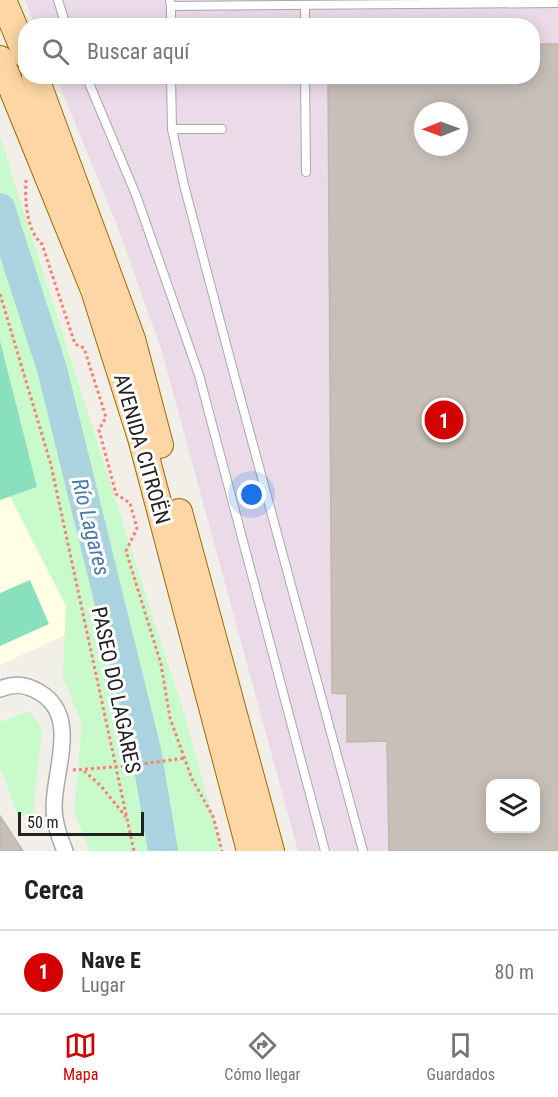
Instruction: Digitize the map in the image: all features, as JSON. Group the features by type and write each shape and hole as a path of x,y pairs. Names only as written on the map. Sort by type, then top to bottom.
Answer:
{"main road":[{"path":"3,0 18,36"},
{"name":"AVENIDA CITROËN","path":"0,59 94,290 141,438 250,851"},
{"name":"AVENIDA CITROËN","path":"38,84 132,339 271,851"}],"street":[{"path":"0,689 8,685 24,685 48,697 55,705 62,727 55,816 65,851"}],"lane":[{"path":"58,0 64,18"},
{"path":"171,18 170,3 305,6 558,3"},
{"path":"305,6 305,18"},
{"path":"89,84 136,195 199,375 326,851"},
{"path":"171,84 172,129 184,185 363,851"},
{"path":"305,84 306,172"},
{"path":"172,129 222,129"}],"path":[{"path":"26,177 26,201 35,238 42,244 75,344 84,348 106,417 99,430 116,494 130,503 137,528 126,551 161,664 170,718 192,779 213,816 222,851"},
{"name":"PASEO DO LAGARES","path":"0,294 51,465 134,851"},
{"path":"58,770 84,771 185,758"},
{"path":"84,771 127,818"}],"shaded area":[{"path":"25,0 558,0 558,851 298,851 162,352 117,225 59,84 540,84 540,18 32,18"},
{"path":"37,487 67,595 65,635 0,665 0,500"}],"green space":[{"path":"0,137 188,727 222,851 90,851 74,812 82,724 63,677 66,606 0,477"},
{"path":"0,341 37,487 0,500"},
{"path":"30,580 49,624 0,646 0,593"},
{"path":"29,711 42,728 33,813 18,816 0,767 0,722"}],"building":[{"path":"540,44 558,44 558,851 389,851 387,741 347,742 347,694 332,693 328,84 540,84"},
{"path":"0,816 23,851 0,851"}],"waterway":[{"name":"Río Lagares","path":"0,208 52,369 146,750 163,851"}],"place":[{"name":"Nave E","path":"444,420"}]}
